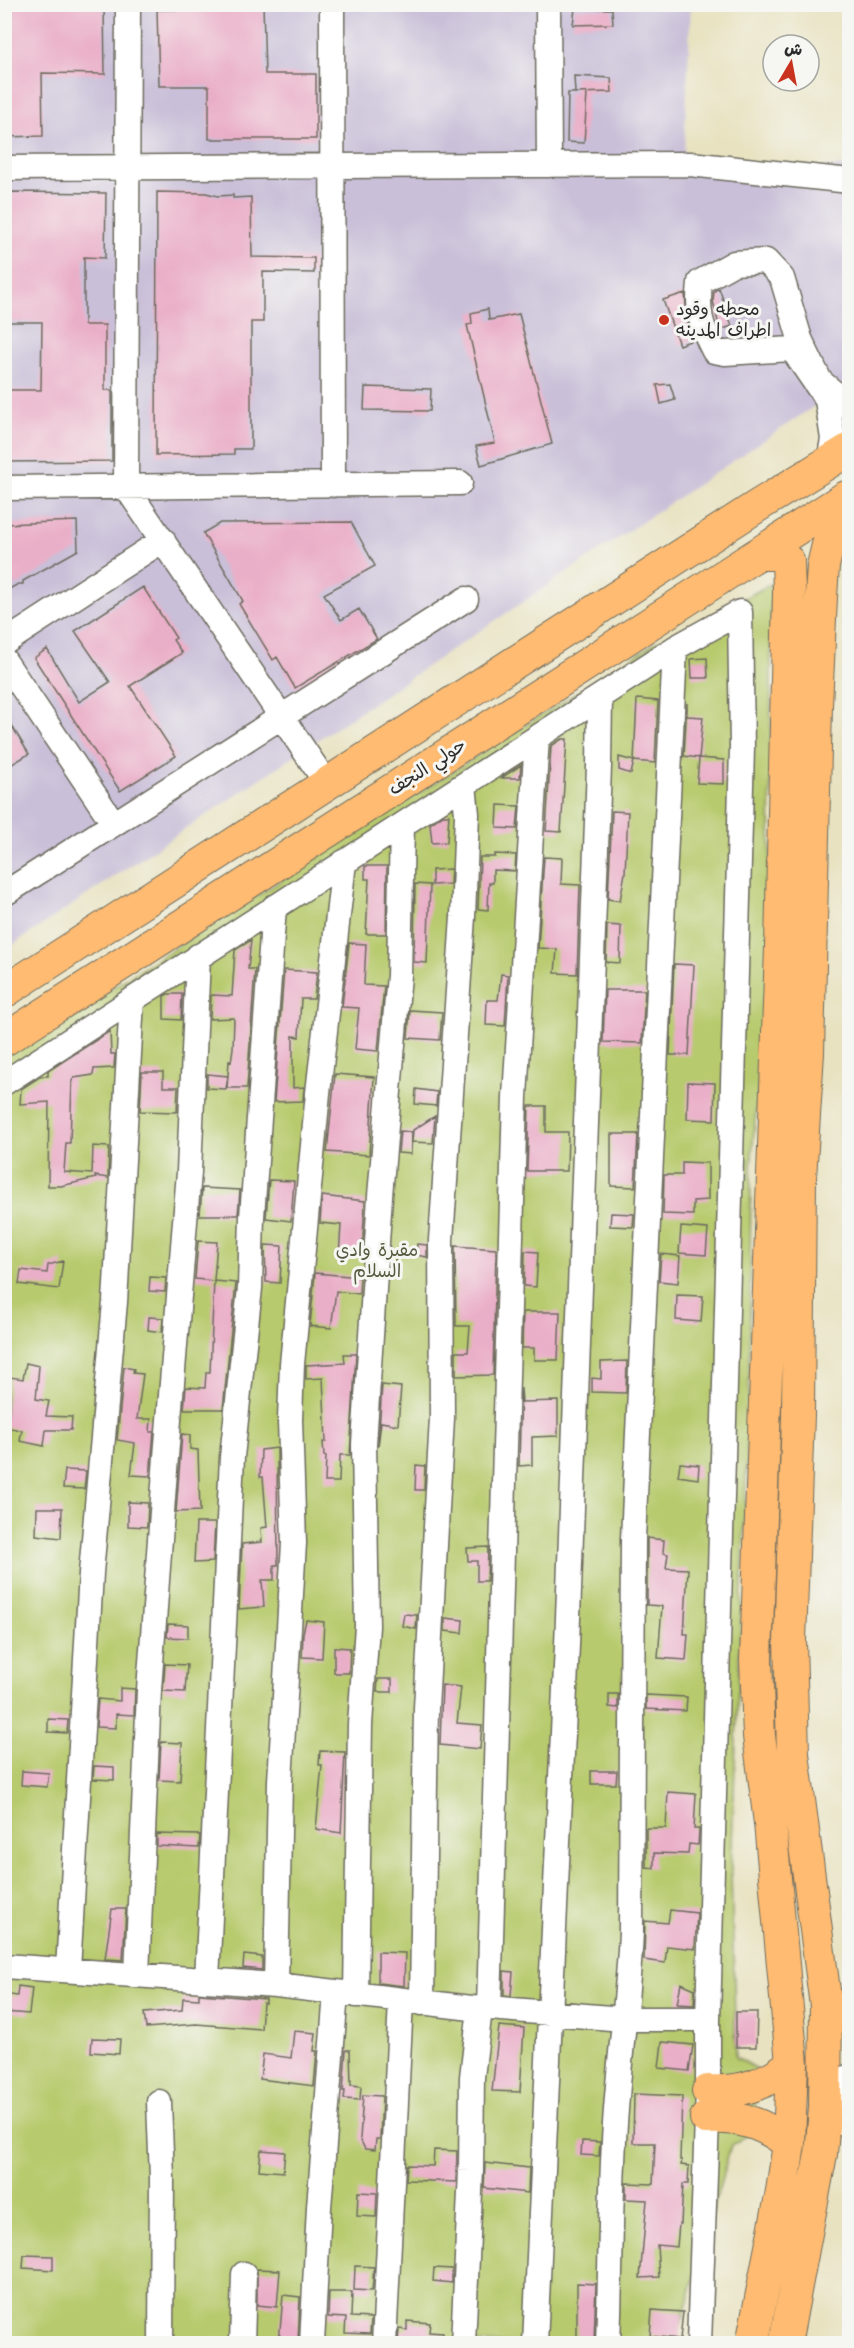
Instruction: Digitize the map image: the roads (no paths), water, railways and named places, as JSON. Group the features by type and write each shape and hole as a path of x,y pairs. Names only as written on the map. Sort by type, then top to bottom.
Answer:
{"main road":[{"path":"4,992 759,504 839,455"},
{"path":"785,2343 821,2154 825,2108 838,2060 838,2006 802,1819 794,1754 789,1641 798,1415 800,1178 808,1053 817,684 823,566 832,528 840,508 849,496"},
{"name":"حولي النجف","path":"4,1040 849,496"},
{"path":"752,2343 789,2144 792,2063 762,1757 756,1660 781,947 789,574 788,561 778,554 761,554"},
{"path":"762,1757 772,1764 779,1764 785,1763 794,1754"},
{"path":"770,1823 781,1811 789,1810 797,1813 802,1819"},
{"path":"789,2144 777,2134 750,2121 736,2118 707,2105 723,2092 753,2086 774,2077 792,2063"}],"street":[{"path":"128,4 126,487 327,784"},
{"path":"332,4 333,485"},
{"path":"548,4 549,165"},
{"path":"4,168 690,164 849,182"},
{"path":"839,455 833,439 827,400 792,349 725,353 714,351 704,333 698,311 700,282 734,263 766,261 782,278 800,339 820,381 849,406"},
{"path":"4,488 459,483"},
{"path":"4,643 163,540"},
{"path":"4,894 466,599"},
{"path":"4,1083 675,648 740,612 742,748 699,2343"},
{"path":"608,2343 615,2127 623,2019 628,1998 631,1932 633,1539 675,648"},
{"path":"4,660 114,824"},
{"path":"535,2343 568,1621 600,697"},
{"path":"463,2343 471,2171 472,2078 485,2009 514,1097 537,737"},
{"path":"384,2343 412,2002 442,1418 441,1240 463,917 467,814 464,785"},
{"path":"312,2343 319,2207 346,1994 367,1626 364,1444 380,1196 399,975 402,825"},
{"path":"276,1985 280,1781 294,1543 290,1420 292,1364 318,1093 344,862"},
{"path":"207,1980 232,1457 250,1288 255,1170 274,907"},
{"path":"137,1975 149,1690 166,1445 189,1172 198,956"},
{"path":"68,1970 91,1573 115,1302 132,1000"},
{"path":"4,1966 276,1985 412,2002 551,2014 623,2019 708,2019"},
{"path":"849,2076 842,2080 836,2088 831,2106 834,2116 849,2126"},
{"path":"159,2102 162,2190 161,2343"},
{"path":"821,2154 849,2137"},
{"path":"242,2343 244,2274"}],"place":[{"name":"محطه وقود اطراف المدينه","path":"664,320"}],"park label":[{"name":"مقبرة وادي السلام","path":"377,1261"}]}
